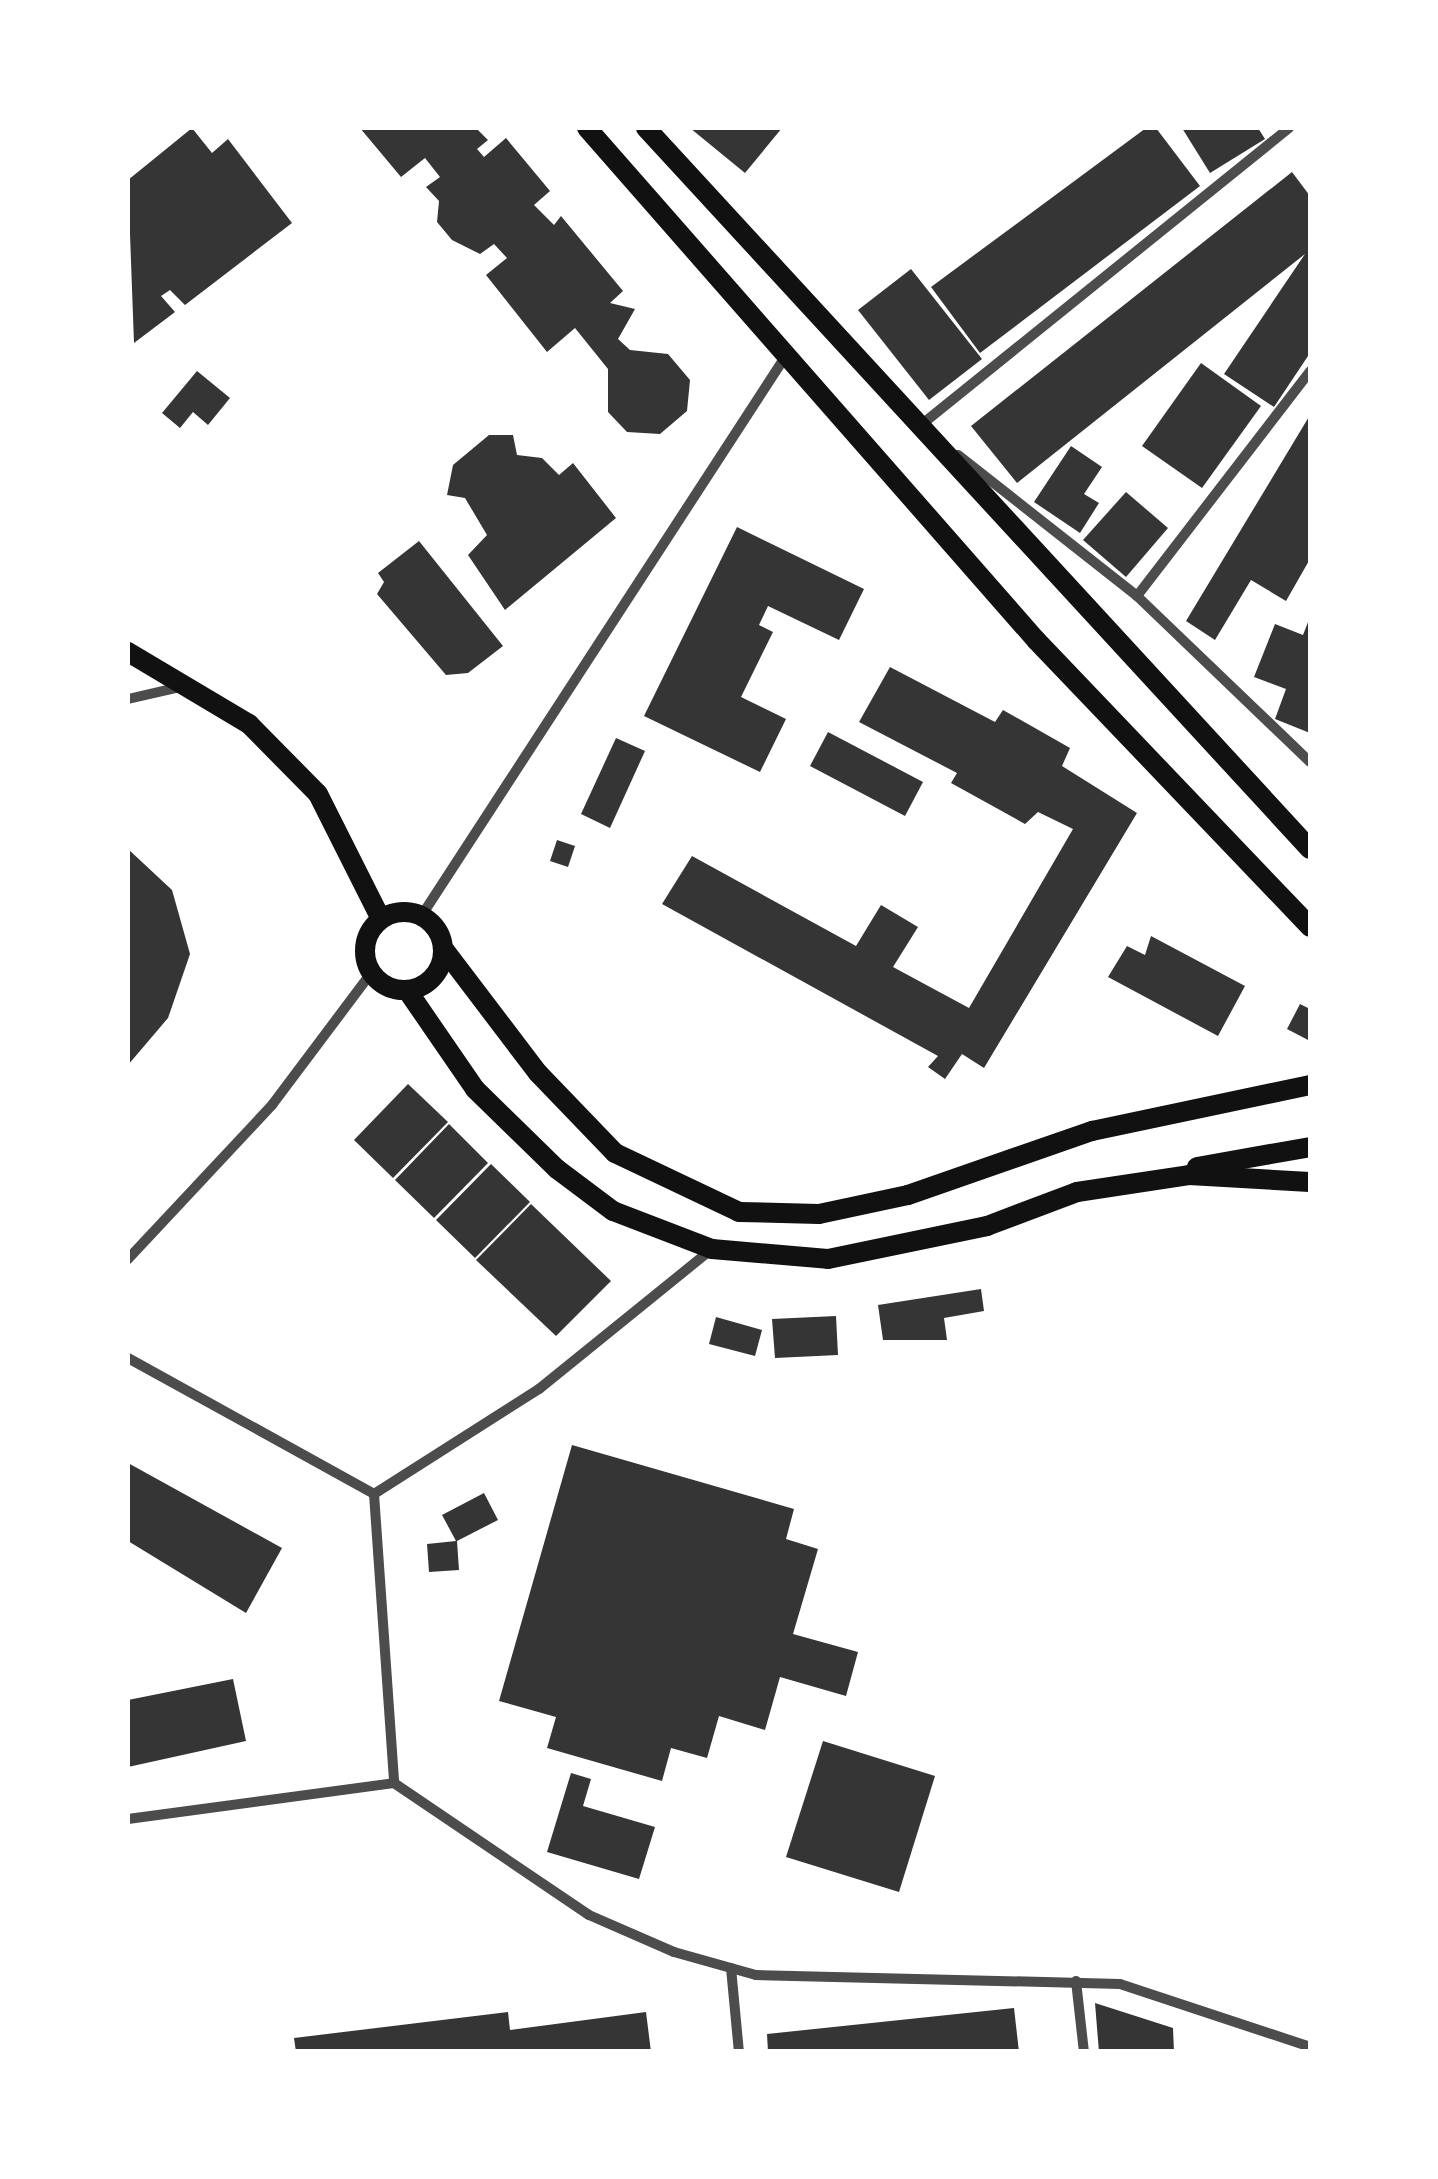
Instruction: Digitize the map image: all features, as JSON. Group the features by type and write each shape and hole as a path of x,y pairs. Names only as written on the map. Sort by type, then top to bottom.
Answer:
{"main road":[{"path":"587,128 1036,640 1310,927"},
{"path":"646,128 1310,850"},
{"path":"128,652 180,687 249,724 318,794 381,918"},
{"path":"381,918 422,915 538,1073 615,1153 739,1212 819,1214 908,1196 1092,1131 1310,1085"},
{"path":"381,918 364,950 371,973 406,990 475,1089 558,1169 613,1211 712,1249 828,1258 894,1250 1077,1192 1310,1147"},
{"path":"406,990 429,981 443,948"},
{"path":"1077,1192 1189,1175 1310,1182"}],"street":[{"path":"1290,128 921,425 1138,596 1310,762"},
{"path":"422,915 786,356"},
{"path":"1138,596 1310,370"},
{"path":"128,700 180,687"},
{"path":"128,1258 272,1105 371,973"},
{"path":"374,1494 539,1389 712,1249"},
{"path":"128,1358 374,1494"},
{"path":"374,1494 394,1783"},
{"path":"128,1819 394,1783 589,1915 731,1968 1120,1984 1310,2047"},
{"path":"731,1968 739,2052"},
{"path":"1076,1982 1084,2052"}],"building":[{"path":"192,128 212,153 228,139 292,223 185,305 170,290 161,296 175,312 134,343 128,180"},
{"path":"360,128 476,128 488,140 477,149 484,157 506,138 550,191 534,205 554,225 561,216 623,291 610,303 635,309 618,339 630,350 668,354 690,380 687,411 660,434 627,432 608,412 608,369 575,328 547,352 486,275 507,258 494,244 480,254 452,240 437,222 439,201 426,187 440,177 425,158 401,177"},
{"path":"690,128 782,128 745,173"},
{"path":"1146,128 1156,128 1200,186 980,353 931,287"},
{"path":"1182,128 1258,128 1265,139 1210,173"},
{"path":"1292,172 1310,196 1310,353 1274,407 1224,374 1305,254 1017,483 971,426"},
{"path":"911,269 982,359 929,400 858,310"},
{"path":"1201,363 1261,406 1202,488 1142,446"},
{"path":"197,371 230,398 208,425 193,412 180,428 162,413"},
{"path":"1310,415 1310,559 1286,601 1251,580 1215,640 1186,621"},
{"path":"489,435 513,435 517,455 542,458 559,475 573,463 616,518 505,610 468,555 487,535 465,498 447,495 453,465"},
{"path":"1071,446 1102,467 1084,494 1099,503 1080,533 1034,502"},
{"path":"1126,492 1168,528 1126,577 1083,540"},
{"path":"737,527 864,589 839,640 768,606 759,625 773,632 741,697 786,719 760,772 644,716"},
{"path":"419,541 503,646 468,673 446,675 377,594 384,582 378,573"},
{"path":"1310,617 1310,733 1275,719 1286,689 1254,677 1275,624 1303,635"},
{"path":"890,667 995,722 1003,710 1070,748 1062,766 1137,813 984,1068 962,1054 945,1079 928,1067 938,1056 662,904 692,856 856,946 881,905 918,927 893,967 969,1008 1073,829 1038,812 1025,824 951,783 957,773 859,722"},
{"path":"828,732 923,782 905,816 810,766"},
{"path":"616,738 645,751 610,828 581,814"},
{"path":"557,840 575,846 568,867 550,861"},
{"path":"128,849 172,890 190,954 168,1018 128,1065"},
{"path":"1151,936 1245,986 1218,1036 1108,977 1127,946 1145,955"},
{"path":"1300,1004 1310,1009 1310,1041 1287,1029"},
{"path":"408,1084 448,1122 393,1178 354,1140"},
{"path":"449,1124 488,1163 434,1218 395,1180"},
{"path":"491,1164 530,1202 475,1258 436,1220"},
{"path":"531,1204 611,1281 556,1336 476,1260"},
{"path":"981,1289 984,1311 944,1318 947,1340 883,1340 878,1305"},
{"path":"836,1316 838,1355 775,1358 772,1319"},
{"path":"716,1317 762,1330 755,1356 709,1344"},
{"path":"572,1445 794,1509 786,1539 818,1549 793,1634 858,1652 846,1696 780,1677 765,1730 719,1716 707,1758 671,1748 662,1781 547,1748 556,1717 499,1701"},
{"path":"128,1463 282,1548 246,1613 128,1541"},
{"path":"484,1493 498,1520 457,1541 459,1570 429,1572 427,1544 456,1541 442,1515"},
{"path":"233,1679 246,1741 128,1767 128,1700"},
{"path":"823,1741 935,1776 899,1892 786,1857"},
{"path":"571,1773 591,1779 583,1806 655,1827 639,1879 547,1852"},
{"path":"1095,2003 1173,2028 1174,2052 1099,2052"},
{"path":"1014,2008 1019,2052 768,2052 767,2034"},
{"path":"508,2012 510,2030 646,2012 651,2052 296,2052 294,2038"}]}
